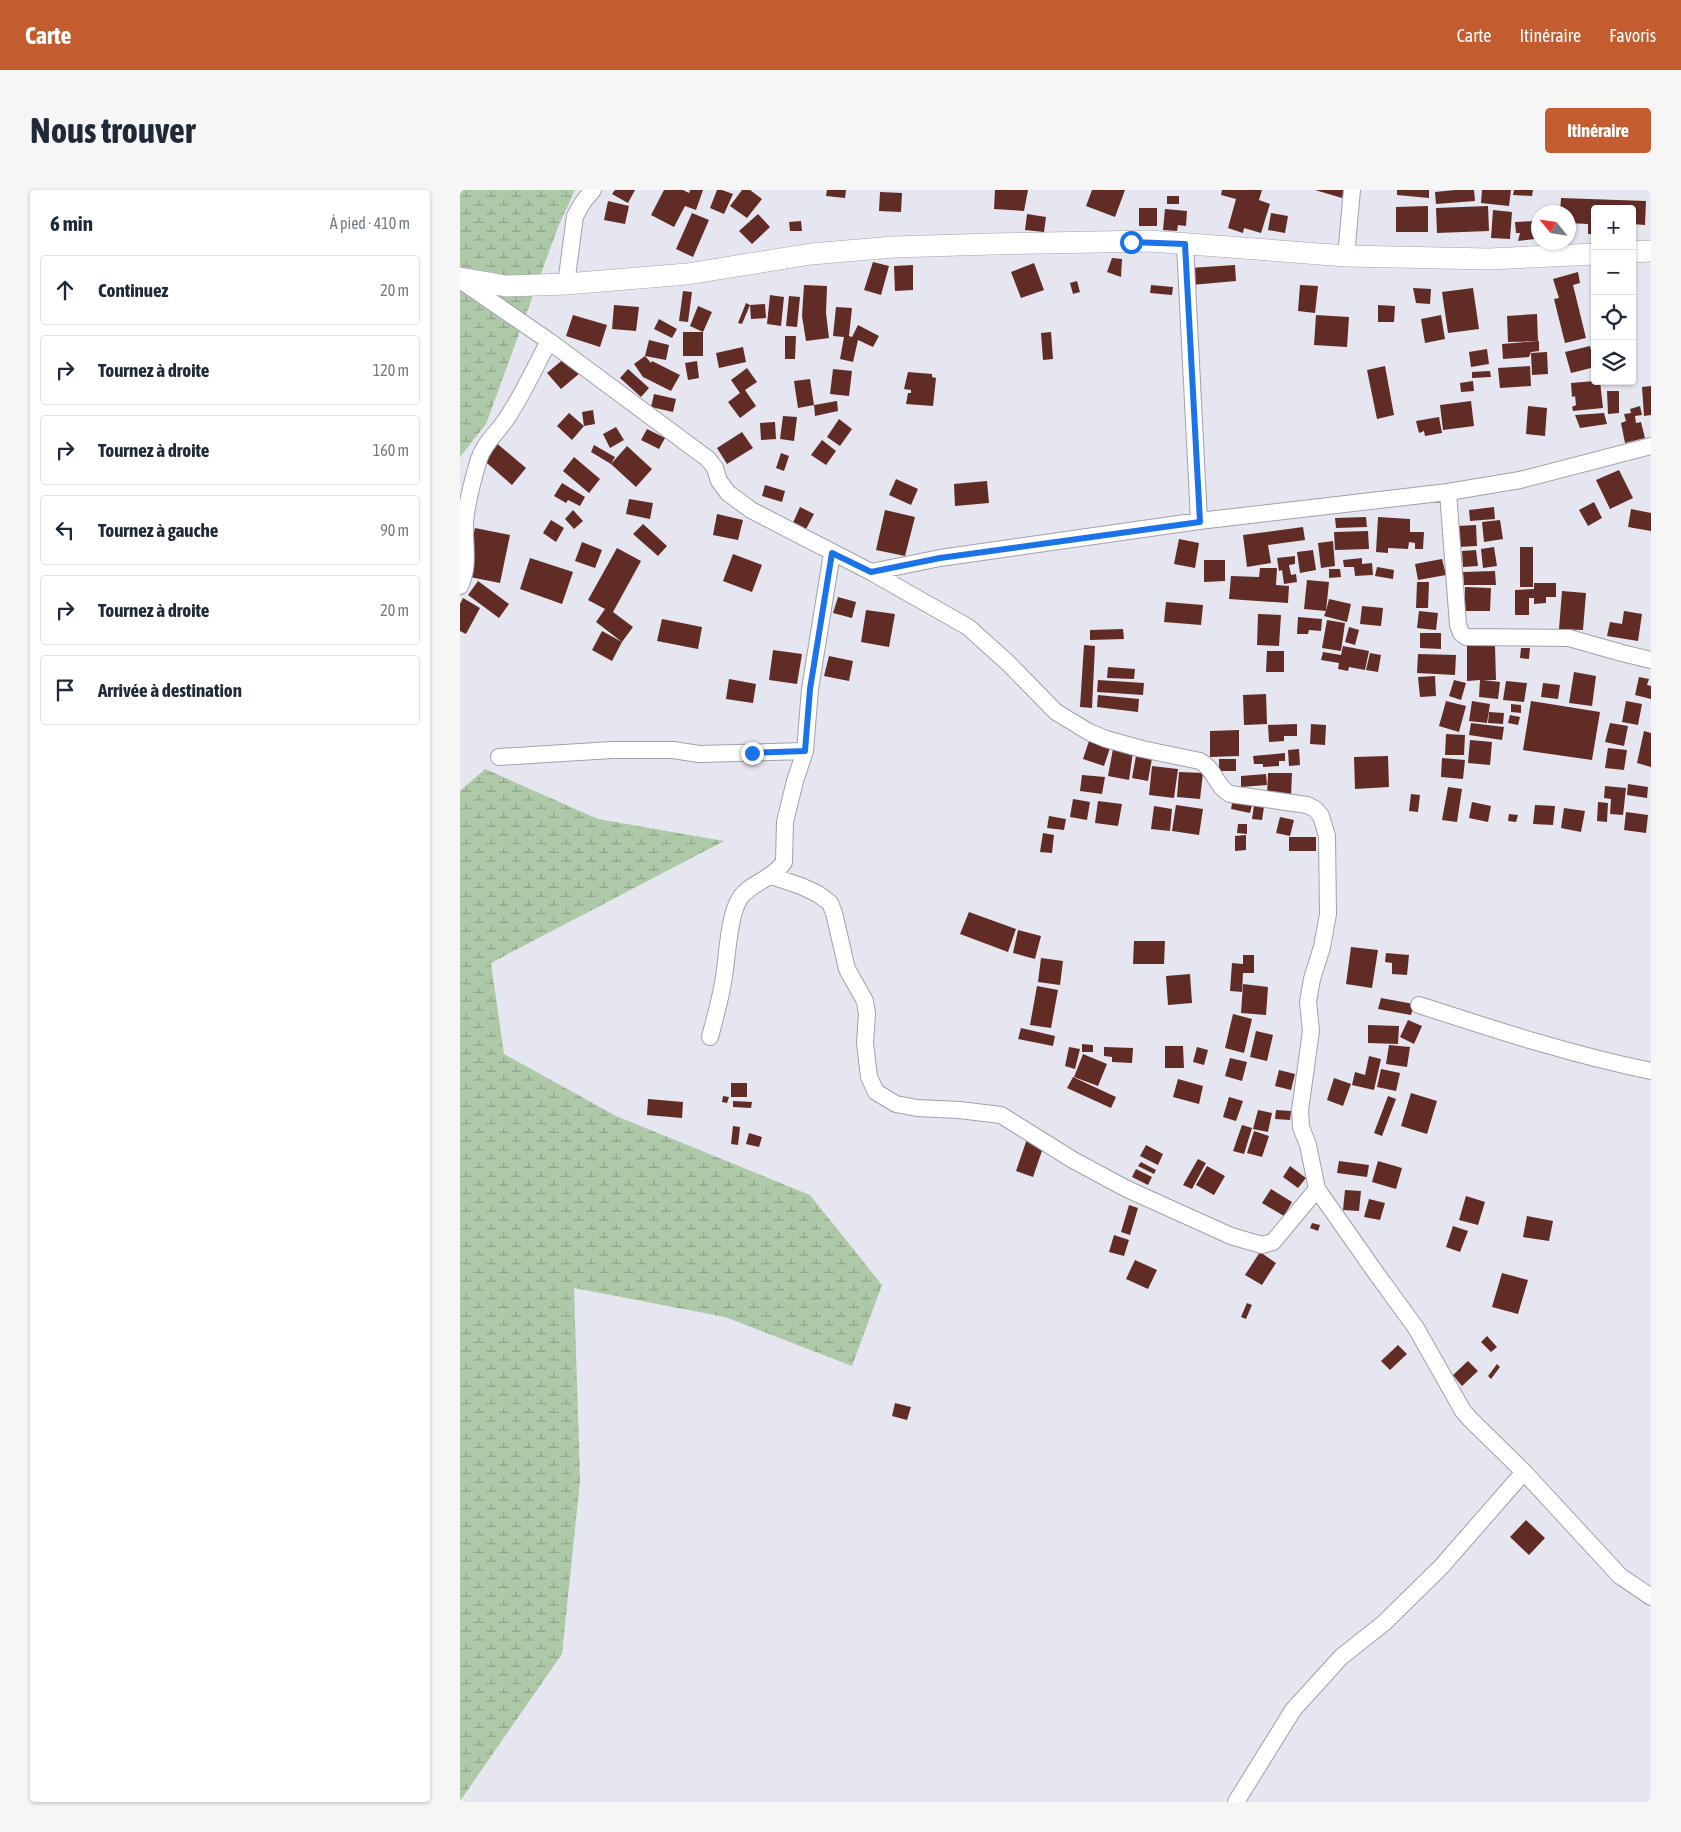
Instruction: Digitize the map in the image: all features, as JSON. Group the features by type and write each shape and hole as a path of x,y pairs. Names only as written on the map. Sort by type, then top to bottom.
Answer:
{"street":[{"path":"566,284 575,216 593,190"},
{"path":"1346,256 1352,190"},
{"path":"460,279 506,286 566,284 687,274 811,254 894,247 1150,241 1346,256 1489,259 1591,254"},
{"path":"1185,244 1200,522"},
{"path":"1636,252 1651,251"},
{"path":"460,279 549,341 708,459 715,468 719,481 728,493 751,510 871,572 968,627 1056,712 1089,732 1106,739 1142,749 1200,761 1207,765 1224,791 1230,794 1307,805 1315,809 1322,816 1327,836 1328,851 1328,914 1308,1002 1311,1031 1300,1110 1301,1127 1308,1145 1317,1189 1416,1328 1463,1411 1524,1472 1620,1576 1651,1597"},
{"path":"460,586 465,576 467,554 466,522 471,491 480,457 484,447 506,419 549,341"},
{"path":"871,572 940,558 1200,522 1448,492 1520,480 1651,446"},
{"path":"1448,492 1458,625 1461,633 1466,637 1569,638 1651,660"},
{"path":"710,1037 724,979 730,928 738,900 743,894 771,876 784,862 785,822 805,751 810,689 832,553"},
{"path":"499,757 612,750 673,750 699,754 805,751"},
{"path":"771,876 810,890 830,903 847,969 865,1002 867,1014 865,1043 869,1077 876,1092 896,1104 916,1108 959,1110 1001,1115 1073,1160 1127,1189 1231,1236 1262,1245 1273,1242 1317,1189"},
{"path":"1420,1005 1591,1057 1651,1071"},
{"path":"1236,1802 1294,1710 1341,1657 1384,1623 1441,1567 1524,1472"}],"green space":[{"path":"460,190 575,190 558,227 486,424 460,457"},
{"path":"485,769 598,819 724,841 491,963 504,1054 616,1116 810,1195 882,1285 852,1366 725,1317 574,1288 580,1481 562,1654 460,1801 460,791"}],"building":[{"path":"615,190 635,190 628,203 612,194"},
{"path":"664,190 683,190 689,193 690,190 703,190 696,210 685,206 674,227 651,215"},
{"path":"717,190 733,194 724,214 710,208"},
{"path":"742,190 750,190 762,199 747,218 730,206"},
{"path":"827,190 846,190 845,198 826,196"},
{"path":"995,190 1028,190 1024,211 994,209"},
{"path":"1092,190 1125,190 1115,217 1086,206"},
{"path":"1222,190 1262,190 1259,200 1270,204 1261,233 1244,228 1243,233 1228,228 1236,199 1221,195"},
{"path":"1315,190 1344,190 1342,198"},
{"path":"1397,190 1429,190 1429,198 1397,195"},
{"path":"1474,190 1475,201 1436,204 1435,192"},
{"path":"1482,190 1511,190 1509,206 1481,203"},
{"path":"1514,190 1533,190 1532,196 1513,195"},
{"path":"880,192 902,193 901,212 879,211"},
{"path":"1167,196 1179,196 1179,204 1167,204"},
{"path":"1561,198 1646,201 1645,225 1636,224 1636,205 1591,205 1591,234 1588,234 1588,224 1576,223 1576,205 1560,205"},
{"path":"608,201 629,206 625,224 604,220"},
{"path":"1428,206 1428,232 1396,232 1396,207"},
{"path":"1488,206 1489,231 1437,233 1436,208"},
{"path":"1139,208 1157,208 1157,226 1139,226"},
{"path":"1165,209 1187,211 1186,226 1178,225 1177,231 1163,230"},
{"path":"1493,210 1512,212 1510,239 1491,238"},
{"path":"692,213 709,220 693,257 676,249"},
{"path":"1271,213 1288,216 1285,233 1268,230"},
{"path":"758,214 770,227 752,244 739,231"},
{"path":"1027,214 1046,217 1044,232 1025,230"},
{"path":"801,221 802,231 790,231 789,222"},
{"path":"1531,221 1531,239 1518,241 1520,233 1516,233 1515,222"},
{"path":"1112,258 1122,259 1121,277 1107,272"},
{"path":"873,262 889,266 881,295 864,290"},
{"path":"1034,263 1044,290 1021,298 1011,272"},
{"path":"913,265 913,290 895,291 894,266"},
{"path":"1235,265 1236,281 1191,285 1190,268"},
{"path":"1578,272 1580,283 1573,285 1586,338 1565,343 1554,299 1559,298 1553,279"},
{"path":"1077,281 1080,292 1073,294 1070,283"},
{"path":"804,285 827,286 826,313 829,338 806,341 802,316"},
{"path":"1151,285 1173,287 1172,295 1150,293"},
{"path":"1300,285 1318,286 1315,313 1298,311"},
{"path":"1413,288 1431,289 1430,304 1416,303"},
{"path":"1473,288 1479,329 1448,333 1442,292"},
{"path":"683,291 692,292 688,322 679,321"},
{"path":"770,295 784,297 781,326 767,324"},
{"path":"789,296 800,297 797,327 786,326"},
{"path":"746,303 750,305 742,324 738,323"},
{"path":"765,304 766,318 751,319 750,305"},
{"path":"614,305 639,307 636,331 612,329"},
{"path":"1378,305 1395,306 1394,322 1378,322"},
{"path":"698,306 712,312 703,332 690,326"},
{"path":"836,307 852,308 849,336 852,337 858,325 879,336 873,347 858,340 853,362 840,359 844,337 833,336"},
{"path":"1537,314 1538,341 1508,342 1507,316"},
{"path":"573,315 607,325 600,347 566,336"},
{"path":"1316,315 1349,317 1347,347 1314,345"},
{"path":"1441,315 1445,339 1425,343 1421,319"},
{"path":"659,319 677,329 672,338 654,329"},
{"path":"683,332 703,332 703,356 683,356"},
{"path":"1051,332 1053,359 1043,360 1041,333"},
{"path":"785,336 796,336 795,359 785,359"},
{"path":"649,340 669,345 666,360 645,356"},
{"path":"1539,341 1539,351 1531,352 1529,357 1503,359 1502,344"},
{"path":"1590,346 1591,368 1571,373 1565,352"},
{"path":"743,347 746,362 719,368 716,353"},
{"path":"1487,349 1489,364 1471,367 1469,352"},
{"path":"1547,352 1548,374 1532,375 1531,353"},
{"path":"645,356 651,363 652,361 680,375 671,391 643,377 634,364"},
{"path":"566,357 580,373 561,389 547,373"},
{"path":"697,361 699,378 688,380 685,363"},
{"path":"1385,366 1394,415 1377,419 1367,370"},
{"path":"1530,366 1531,386 1500,388 1498,368"},
{"path":"747,368 757,382 745,390 756,406 740,418 728,402 740,393 731,380"},
{"path":"628,369 649,388 641,397 620,378"},
{"path":"833,369 852,371 849,396 830,394"},
{"path":"1490,371 1491,377 1472,378 1472,372"},
{"path":"908,372 932,374 932,377 936,378 933,406 906,404 908,393 911,393 911,390 904,389"},
{"path":"810,379 814,405 798,408 794,381"},
{"path":"1473,381 1474,391 1461,392 1460,383"},
{"path":"1591,382 1591,385 1600,385 1603,408 1573,411 1572,407 1576,405 1575,396 1572,397 1571,383"},
{"path":"1651,386 1651,415 1644,416 1642,387"},
{"path":"1607,391 1619,391 1619,413 1608,414"},
{"path":"654,394 676,399 673,412 651,407"},
{"path":"837,401 838,411 815,416 814,405"},
{"path":"1471,401 1474,426 1443,430 1440,405"},
{"path":"1528,406 1547,408 1545,436 1526,434"},
{"path":"1640,406 1642,415 1635,416 1636,423 1641,422 1645,438 1625,443 1621,423 1626,421 1624,414 1631,413 1630,409"},
{"path":"593,410 595,424 584,426 582,412"},
{"path":"569,413 584,426 572,440 557,426"},
{"path":"1604,413 1607,424 1580,428 1575,415"},
{"path":"783,416 797,417 794,441 780,439"},
{"path":"1439,417 1442,433 1425,436 1424,431 1419,433 1416,421"},
{"path":"839,419 852,429 840,446 827,437"},
{"path":"775,422 776,439 761,440 760,423"},
{"path":"616,427 624,440 610,448 603,434"},
{"path":"647,429 665,438 659,449 641,440"},
{"path":"742,432 753,448 727,464 717,448"},
{"path":"822,440 836,451 826,465 811,455"},
{"path":"494,441 526,468 512,485 480,457"},
{"path":"594,445 615,457 611,464 591,452"},
{"path":"627,446 652,469 636,487 611,464"},
{"path":"781,453 789,456 784,471 776,468"},
{"path":"574,457 600,479 589,493 563,471"},
{"path":"1619,470 1633,498 1610,509 1596,480"},
{"path":"896,479 918,489 911,505 889,495"},
{"path":"987,481 989,503 955,506 954,484"},
{"path":"562,483 585,497 580,506 568,500 566,503 554,496"},
{"path":"765,485 785,491 782,502 762,496"},
{"path":"629,499 653,503 650,519 626,514"},
{"path":"1594,502 1602,518 1588,526 1579,510"},
{"path":"800,507 814,514 805,531 792,525"},
{"path":"1494,507 1495,519 1470,521 1469,510"},
{"path":"1631,509 1651,513 1651,531 1628,527"},
{"path":"573,510 583,521 574,529 565,519"},
{"path":"885,510 915,517 905,556 876,550"},
{"path":"717,514 743,520 738,540 713,535"},
{"path":"1366,517 1367,527 1336,528 1335,518"},
{"path":"1378,517 1410,519 1410,532 1424,532 1423,549 1415,549 1415,543 1409,542 1408,549 1388,548 1388,553 1376,552"},
{"path":"551,520 564,528 556,542 543,533"},
{"path":"1500,520 1503,539 1484,542 1482,522"},
{"path":"643,524 667,546 658,556 633,534"},
{"path":"1476,525 1477,546 1458,547 1457,526"},
{"path":"1303,527 1305,540 1268,545 1271,563 1247,567 1243,535"},
{"path":"475,528 510,535 500,583 465,576"},
{"path":"1368,531 1369,549 1335,550 1334,532"},
{"path":"1179,539 1199,543 1195,568 1174,564"},
{"path":"1333,541 1335,566 1321,568 1318,543"},
{"path":"582,542 602,550 595,568 575,561"},
{"path":"1494,547 1497,566 1483,568 1481,549"},
{"path":"1520,547 1533,547 1533,587 1520,587"},
{"path":"617,548 641,561 613,612 633,627 622,642 596,622 605,609 588,600"},
{"path":"1313,550 1316,570 1300,573 1297,552"},
{"path":"1476,550 1478,566 1463,567 1462,551"},
{"path":"733,554 762,565 752,592 723,581"},
{"path":"1295,556 1295,564 1289,565 1291,575 1296,574 1297,582 1284,584 1282,570 1279,571 1277,558"},
{"path":"530,558 573,572 562,604 520,589"},
{"path":"1362,558 1362,564 1372,563 1373,575 1355,576 1354,567 1344,567 1343,560"},
{"path":"1442,559 1446,575 1418,580 1415,564"},
{"path":"1204,560 1225,560 1225,581 1204,582"},
{"path":"1377,567 1394,570 1393,579 1375,576"},
{"path":"1260,568 1277,568 1276,585 1289,586 1288,603 1229,599 1231,576 1259,577"},
{"path":"1329,569 1340,569 1341,577 1329,578"},
{"path":"1495,571 1496,585 1464,585 1463,572"},
{"path":"1307,580 1329,582 1326,611 1304,609"},
{"path":"478,581 509,604 499,618 468,595"},
{"path":"1417,582 1429,582 1428,608 1416,608"},
{"path":"1534,583 1556,583 1556,597 1546,597 1546,603 1534,604 1534,598 1529,598 1529,615 1515,615 1515,590 1534,589"},
{"path":"1465,587 1491,588 1490,611 1465,611"},
{"path":"1562,591 1586,593 1583,630 1559,629"},
{"path":"838,597 856,602 852,618 833,613"},
{"path":"463,598 480,608 466,634 460,631 460,604"},
{"path":"1329,599 1351,604 1347,622 1324,616"},
{"path":"1166,602 1203,605 1201,625 1164,622"},
{"path":"1362,606 1383,608 1381,626 1360,624"},
{"path":"866,610 895,614 889,647 861,642"},
{"path":"1419,611 1438,613 1436,630 1417,628"},
{"path":"1624,611 1642,614 1638,641 1607,636 1610,622 1622,624"},
{"path":"1258,614 1281,615 1279,646 1257,645"},
{"path":"1298,617 1322,619 1321,631 1309,630 1308,634 1297,634"},
{"path":"662,619 702,627 698,649 657,641"},
{"path":"1327,620 1345,623 1341,651 1322,648"},
{"path":"1349,627 1359,630 1355,645 1345,642"},
{"path":"1123,629 1124,639 1090,640 1090,630"},
{"path":"602,631 622,642 612,661 592,650"},
{"path":"1420,633 1441,633 1441,649 1420,648"},
{"path":"1084,645 1095,646 1092,708 1080,707"},
{"path":"1343,646 1369,651 1365,670 1349,667 1348,671 1338,669 1339,663 1321,660 1323,652 1341,655"},
{"path":"1467,646 1495,646 1496,680 1483,680 1500,682 1498,699 1479,697 1480,680 1467,681"},
{"path":"1521,648 1530,648 1529,659 1520,658"},
{"path":"773,650 802,654 797,684 769,680"},
{"path":"1267,651 1284,651 1284,672 1266,672"},
{"path":"1370,653 1381,655 1378,672 1366,670"},
{"path":"1418,654 1456,655 1455,675 1417,673"},
{"path":"829,656 853,661 849,681 824,676"},
{"path":"1108,667 1135,669 1134,679 1107,678"},
{"path":"1574,672 1596,676 1592,706 1569,703"},
{"path":"1435,676 1436,696 1420,697 1418,677"},
{"path":"1639,677 1649,679 1647,685 1651,686 1651,699 1635,695"},
{"path":"729,679 756,684 753,703 726,699"},
{"path":"1098,680 1144,683 1143,695 1097,692"},
{"path":"1454,680 1466,683 1461,700 1449,696"},
{"path":"1506,681 1527,683 1524,702 1503,700"},
{"path":"1543,683 1560,685 1558,699 1541,697"},
{"path":"1266,694 1267,724 1244,725 1243,695"},
{"path":"1098,695 1139,699 1138,712 1097,707"},
{"path":"1446,701 1466,706 1459,732 1439,726"},
{"path":"1472,701 1490,704 1487,723 1469,721"},
{"path":"1531,701 1600,712 1592,760 1523,750"},
{"path":"1626,701 1642,704 1638,725 1622,722"},
{"path":"1511,704 1521,705 1521,713 1511,712"},
{"path":"1489,712 1504,713 1503,724 1488,723"},
{"path":"1510,715 1520,717 1518,725 1508,723"},
{"path":"1471,723 1504,727 1502,740 1469,735"},
{"path":"1610,723 1628,726 1624,746 1605,742"},
{"path":"1297,724 1297,736 1284,736 1284,741 1269,742 1268,725"},
{"path":"1311,724 1326,725 1325,745 1310,744"},
{"path":"1239,730 1239,756 1210,757 1210,731"},
{"path":"1644,731 1651,733 1651,767 1637,763"},
{"path":"1446,734 1465,735 1464,755 1445,755"},
{"path":"1470,740 1492,742 1490,765 1468,763"},
{"path":"1089,741 1110,748 1104,766 1083,759"},
{"path":"1608,748 1627,750 1624,770 1605,768"},
{"path":"1113,749 1133,752 1129,780 1108,776"},
{"path":"1299,749 1300,765 1289,766 1288,750"},
{"path":"1285,753 1285,761 1279,761 1279,766 1263,767 1263,764 1254,764 1253,756"},
{"path":"1136,756 1152,758 1148,781 1132,778"},
{"path":"1388,756 1389,787 1355,789 1354,757"},
{"path":"1442,758 1465,760 1463,779 1441,777"},
{"path":"1219,759 1236,759 1236,771 1219,771"},
{"path":"1152,766 1178,769 1174,798 1149,795"},
{"path":"1179,772 1203,773 1200,799 1177,797"},
{"path":"1268,773 1292,773 1291,796 1267,796"},
{"path":"1266,774 1267,785 1241,787 1241,776"},
{"path":"1082,775 1105,777 1102,794 1080,791"},
{"path":"1628,784 1648,787 1647,798 1627,795"},
{"path":"1605,786 1626,788 1623,815 1610,814 1611,799 1604,798"},
{"path":"1448,787 1462,789 1457,822 1442,820"},
{"path":"1411,794 1420,795 1418,812 1409,811"},
{"path":"1233,798 1253,801 1250,813 1231,809"},
{"path":"1073,799 1090,802 1087,820 1070,817"},
{"path":"1098,801 1122,804 1118,826 1095,823"},
{"path":"1472,802 1491,806 1488,822 1469,818"},
{"path":"1598,802 1608,803 1607,822 1597,821"},
{"path":"1176,805 1203,809 1199,835 1172,831"},
{"path":"1254,805 1264,807 1262,820 1252,819"},
{"path":"1535,805 1555,806 1553,825 1533,824"},
{"path":"1154,806 1172,809 1170,831 1151,829"},
{"path":"1564,808 1585,811 1581,832 1561,828"},
{"path":"1626,812 1648,815 1646,833 1624,830"},
{"path":"1509,814 1518,815 1516,822 1508,821"},
{"path":"1049,816 1066,819 1064,830 1047,828"},
{"path":"1280,817 1294,820 1290,836 1276,833"},
{"path":"1238,824 1247,824 1247,834 1237,833"},
{"path":"1043,833 1054,835 1052,853 1040,852"},
{"path":"1246,835 1246,850 1235,851 1235,836"},
{"path":"1289,837 1316,837 1316,851 1289,851"},
{"path":"969,912 1016,929 1008,952 960,934"},
{"path":"1018,930 1041,936 1035,959 1013,953"},
{"path":"1134,941 1165,941 1164,964 1133,964"},
{"path":"1351,947 1378,950 1372,988 1346,984"},
{"path":"1386,953 1409,955 1407,975 1392,974 1392,963 1385,962"},
{"path":"1243,955 1254,955 1254,973 1243,973 1242,992 1230,991 1232,963 1243,964"},
{"path":"1041,958 1063,961 1060,985 1038,982"},
{"path":"1190,974 1192,1003 1168,1005 1166,976"},
{"path":"1243,984 1268,987 1266,1015 1241,1013"},
{"path":"1037,986 1058,990 1051,1028 1030,1025"},
{"path":"1381,998 1414,1004 1411,1015 1378,1009"},
{"path":"1233,1014 1252,1019 1244,1053 1225,1048"},
{"path":"1408,1020 1422,1026 1414,1044 1400,1037"},
{"path":"1368,1025 1399,1026 1398,1044 1368,1043"},
{"path":"1021,1028 1055,1036 1053,1046 1018,1039"},
{"path":"1256,1031 1273,1035 1267,1061 1250,1057"},
{"path":"1082,1044 1093,1045 1093,1052 1082,1052"},
{"path":"1389,1045 1410,1047 1407,1067 1386,1064"},
{"path":"1165,1046 1183,1046 1184,1068 1165,1068"},
{"path":"1069,1047 1080,1049 1075,1069 1065,1066"},
{"path":"1104,1047 1133,1048 1132,1063 1112,1062 1112,1057 1104,1056"},
{"path":"1197,1047 1208,1050 1204,1065 1193,1062"},
{"path":"1083,1054 1107,1064 1098,1086 1074,1077"},
{"path":"1369,1056 1381,1059 1374,1090 1352,1085 1355,1072 1365,1075"},
{"path":"1230,1058 1247,1062 1242,1081 1225,1076"},
{"path":"1381,1069 1400,1073 1396,1091 1377,1087"},
{"path":"1279,1070 1295,1074 1291,1090 1275,1086"},
{"path":"1073,1077 1116,1097 1111,1108 1067,1088"},
{"path":"1334,1078 1351,1084 1343,1106 1327,1100"},
{"path":"1178,1079 1203,1086 1199,1104 1173,1097"},
{"path":"731,1083 747,1083 747,1097 731,1097"},
{"path":"1411,1093 1437,1101 1427,1134 1401,1126"},
{"path":"723,1096 729,1097 727,1103 722,1102"},
{"path":"1388,1096 1396,1099 1382,1136 1374,1133"},
{"path":"1229,1097 1243,1101 1236,1121 1223,1117"},
{"path":"648,1099 683,1102 682,1118 647,1115"},
{"path":"733,1101 752,1102 751,1108 733,1107"},
{"path":"1258,1110 1272,1113 1268,1132 1253,1129"},
{"path":"1276,1110 1291,1111 1290,1120 1275,1119"},
{"path":"1242,1125 1252,1128 1244,1154 1233,1151"},
{"path":"733,1126 740,1127 738,1145 731,1144"},
{"path":"1254,1131 1269,1136 1262,1157 1247,1153"},
{"path":"749,1133 762,1137 759,1147 746,1144"},
{"path":"1027,1139 1044,1145 1033,1177 1016,1171"},
{"path":"1146,1145 1163,1154 1158,1165 1140,1156"},
{"path":"1198,1159 1206,1163 1192,1189 1183,1185"},
{"path":"1339,1161 1369,1165 1367,1177 1337,1173"},
{"path":"1378,1161 1402,1168 1396,1189 1372,1182"},
{"path":"1141,1162 1156,1170 1154,1174 1138,1166"},
{"path":"1207,1166 1225,1176 1214,1195 1196,1185"},
{"path":"1290,1166 1306,1178 1298,1188 1283,1177"},
{"path":"1136,1169 1152,1177 1148,1185 1132,1177"},
{"path":"1271,1189 1292,1202 1284,1216 1262,1203"},
{"path":"1345,1190 1361,1191 1359,1211 1343,1210"},
{"path":"1466,1196 1485,1202 1478,1225 1459,1220"},
{"path":"1369,1199 1385,1203 1380,1220 1364,1217"},
{"path":"1129,1205 1138,1208 1130,1235 1121,1232"},
{"path":"1527,1216 1553,1221 1549,1241 1523,1237"},
{"path":"1312,1223 1320,1225 1318,1231 1310,1228"},
{"path":"1453,1226 1468,1231 1460,1252 1446,1247"},
{"path":"1114,1235 1129,1240 1124,1256 1109,1252"},
{"path":"1260,1252 1276,1263 1262,1285 1245,1275"},
{"path":"1135,1260 1157,1270 1148,1289 1126,1279"},
{"path":"1502,1273 1528,1280 1518,1314 1492,1307"},
{"path":"1247,1303 1252,1305 1246,1319 1241,1317"},
{"path":"1487,1336 1497,1347 1491,1352 1481,1342"},
{"path":"1398,1345 1407,1354 1390,1370 1381,1361"},
{"path":"1468,1361 1478,1371 1462,1386 1453,1375"},
{"path":"1497,1364 1500,1367 1491,1379 1488,1376"},
{"path":"895,1403 911,1407 907,1420 892,1416"},
{"path":"1526,1520 1545,1538 1529,1555 1510,1537"}],"route":[{"path":"752,753 805,751 810,689 832,553 871,572 940,558 1200,522 1185,244 1150,241 1131,242"}]}
